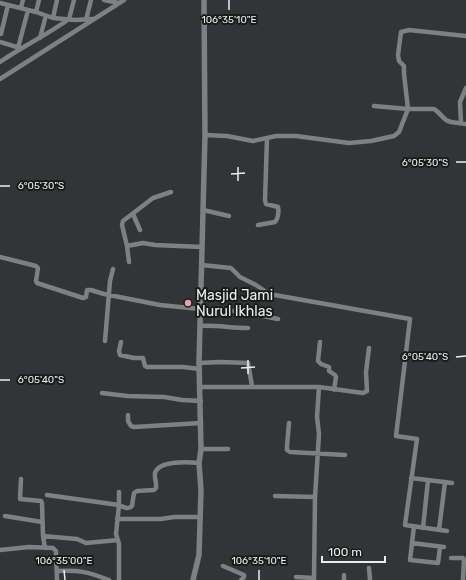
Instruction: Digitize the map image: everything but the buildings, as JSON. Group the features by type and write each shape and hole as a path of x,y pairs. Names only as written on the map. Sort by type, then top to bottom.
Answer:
{"street":[{"path":"21,8 23,0"},
{"path":"36,12 39,0"},
{"path":"53,18 57,0"},
{"path":"0,62 19,48 27,46 69,19 74,0"},
{"path":"86,20 91,0"},
{"path":"104,0 119,3"},
{"path":"0,79 124,0"},
{"path":"193,580 200,555 201,490 199,463 201,449 201,387 199,366 204,210 204,0"},
{"path":"1,34 4,3 53,18 94,19"},
{"path":"19,48 27,14"},
{"path":"40,38 45,19"},
{"path":"205,135 227,136 253,141 276,136 296,136 349,142 370,141 394,136 399,132 408,109 404,66 399,61 398,54 402,32 409,30 466,36"},
{"path":"0,42 19,48"},
{"path":"374,106 436,110 446,120 452,123 464,123 460,102 466,88"},
{"path":"258,225 275,222 279,212 278,207 266,204 265,200 267,138"},
{"path":"128,262 127,246 122,223 153,198 171,192"},
{"path":"204,210 229,216"},
{"path":"133,214 140,230"},
{"path":"127,246 143,243 202,247"},
{"path":"0,258 36,266 38,268 36,281 38,284 85,298 86,292 89,290 160,305 200,309 223,309 278,319"},
{"path":"202,265 231,268 240,277 269,294 410,320 396,436 417,439 405,525 447,531"},
{"path":"105,341 113,269"},
{"path":"200,326 211,325 219,327 248,328"},
{"path":"121,342 119,351 120,355 143,358 145,366 199,366 220,362 248,363 252,386"},
{"path":"320,342 318,361 329,367 329,371 335,375 334,390"},
{"path":"201,387 319,387 362,393 366,392 369,348"},
{"path":"296,577 314,579 315,497 319,434 317,417 319,387"},
{"path":"102,393 201,401"},
{"path":"128,415 131,426 134,427 201,423"},
{"path":"289,423 286,446 287,450 293,453 345,455"},
{"path":"201,449 228,448"},
{"path":"47,495 119,505 127,509 132,506 134,493 137,491 156,489 155,473 158,469 175,462 199,463"},
{"path":"411,478 452,483"},
{"path":"21,479 20,499 42,502 42,522 45,548"},
{"path":"423,528 428,480"},
{"path":"439,530 445,482"},
{"path":"119,492 116,534 120,561 119,580"},
{"path":"275,496 315,497"},
{"path":"5,516 42,522"},
{"path":"117,519 200,517"},
{"path":"412,543 442,547 438,563 410,560 412,543 414,526"},
{"path":"43,536 86,542 118,540"},
{"path":"0,550 29,547 53,548 56,551 57,580"},
{"path":"451,558 463,558 463,580"},
{"path":"223,566 244,575 241,580"},
{"path":"369,568 370,580"},
{"path":"57,571 80,571 109,580"}],"place":[{"name":"Masjid Jami Nurul Ikhlas","path":"188,303"}]}
